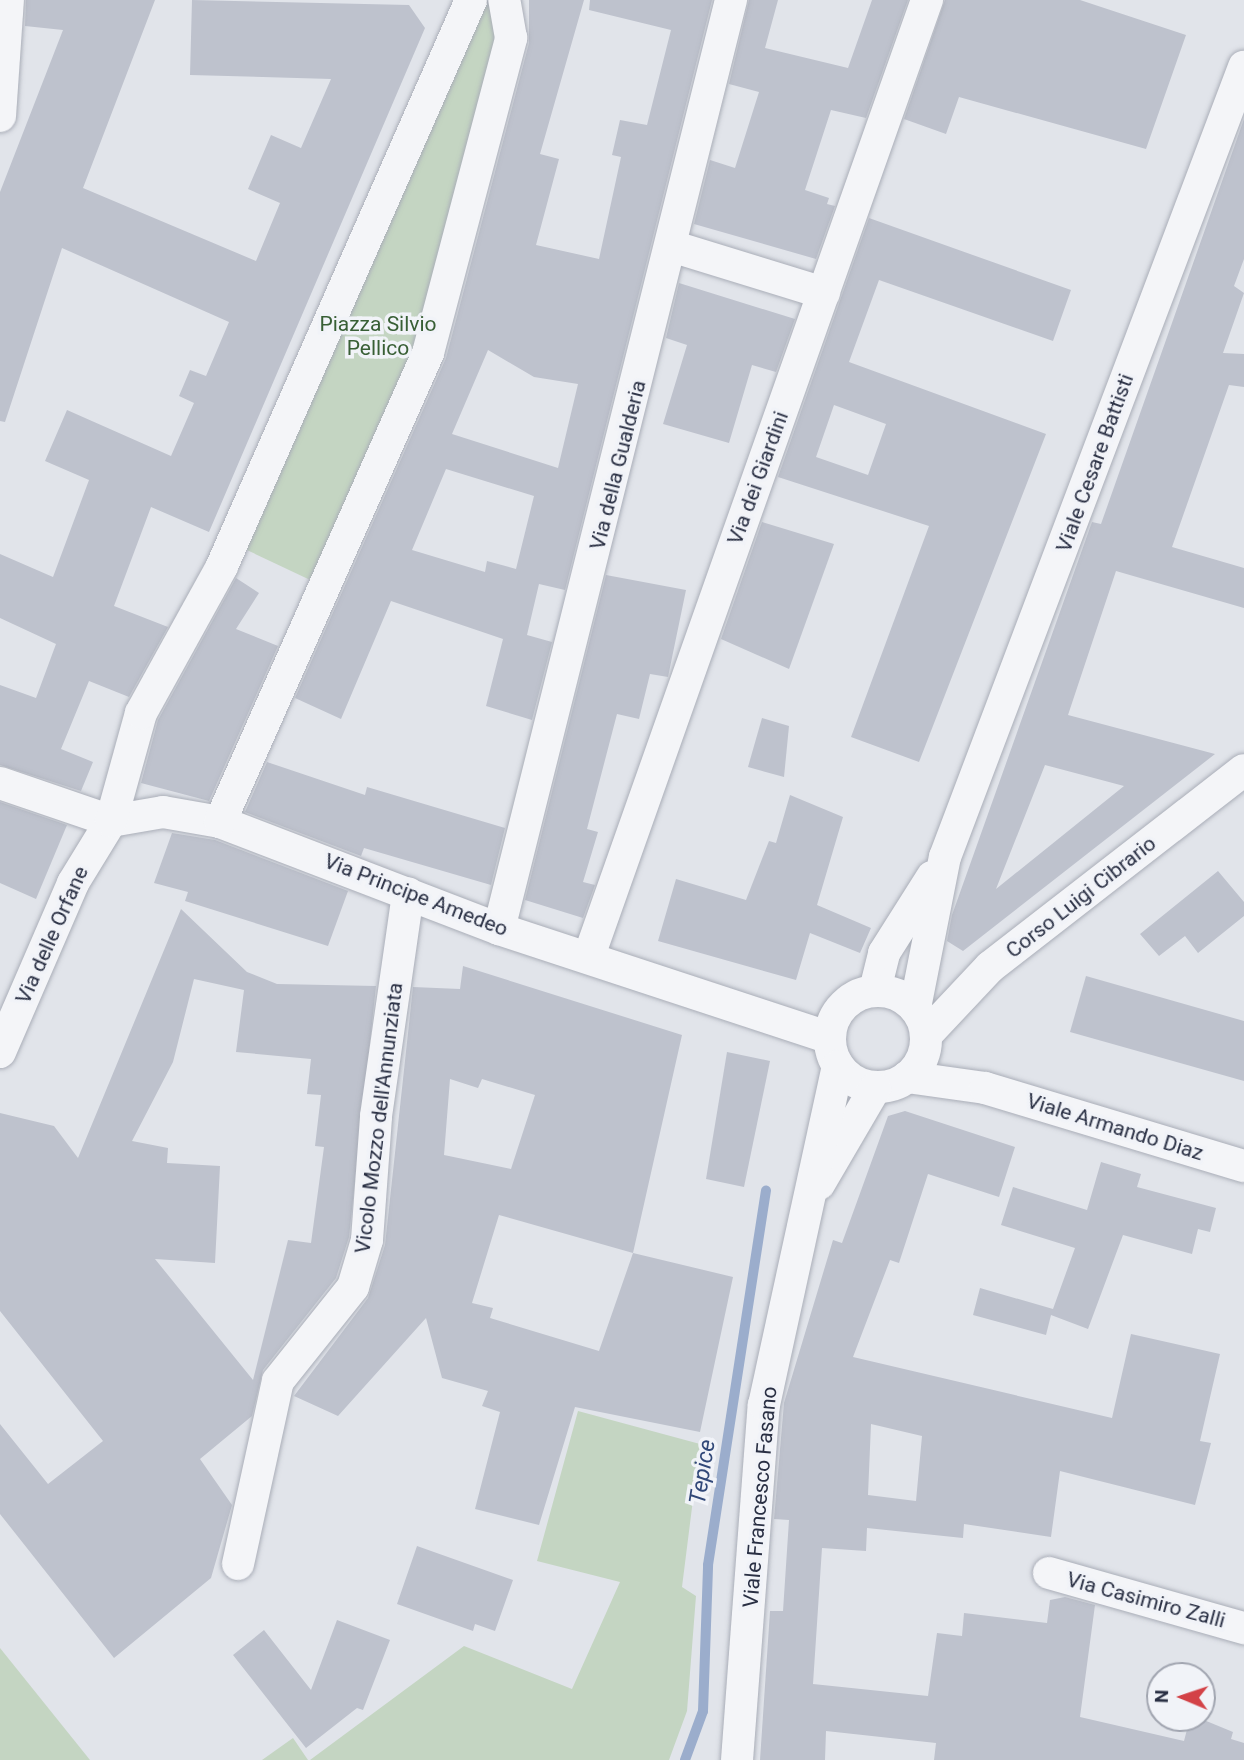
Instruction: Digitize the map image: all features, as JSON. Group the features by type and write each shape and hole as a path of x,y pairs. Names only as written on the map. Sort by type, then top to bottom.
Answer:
{"street":[{"path":"0,116 8,0"},
{"path":"220,822 428,353 511,38 504,0"},
{"name":"Via della Gualderia","path":"499,929 732,0"},
{"name":"Via dei Giardini","path":"589,956 927,0"},
{"path":"111,821 141,713 232,544 465,1"},
{"name":"Viale Cesare Battisti","path":"875,990 884,953 944,857 1244,67"},
{"path":"671,246 824,293"},
{"name":"Corso Luigi Cibrario","path":"923,1028 990,967 1244,770"},
{"name":"Via Principe Amedeo","path":"0,783 111,821 163,812 220,822 499,929 589,956 834,1052"},
{"name":"Via delle Orfane","path":"0,1052 68,894 111,821"},
{"name":"Viale Cesare Battisti","path":"923,1028 944,857"},
{"name":"Vicolo Mozzo dell'Annunziata","path":"238,1564 278,1381 353,1287 367,1240 376,1115 408,893"},
{"path":"875,990 900,995 923,1028 907,1077 875,1088 834,1052 838,1010 875,990"},
{"name":"Viale Armando Diaz","path":"923,1028 985,1088"},
{"name":"Viale Francesco Fasano","path":"737,1760 764,1405 811,1197 834,1052"},
{"name":"Viale Armando Diaz","path":"907,1077 985,1088 1244,1166"},
{"name":"Viale Francesco Fasano","path":"811,1197 875,1088"},
{"name":"Via Casimiro Zalli","path":"1049,1573 1244,1628"}],"green space":[{"name":"Piazza Silvio Pellico","path":"471,0 504,0 451,283 323,586 232,543"},
{"path":"578,1411 700,1444 682,1587 696,1596 687,1711 669,1760 310,1760 464,1646 572,1689 620,1582 537,1561"},
{"path":"0,1648 90,1760 0,1760"},
{"path":"293,1738 308,1760 262,1760"}],"building":[{"path":"26,0 155,0 83,188 256,261 280,203 248,189 271,135 301,148 331,79 190,75 192,0 409,5 425,28 209,532 151,507 114,606 168,627 129,697 89,681 61,749 93,762 81,791 0,765 0,685 36,698 56,644 0,618 0,554 53,577 89,480 45,461 67,410 171,456 194,403 179,396 190,370 206,376 229,322 62,248 5,422 0,421 0,192 63,30 25,26"},
{"path":"529,0 584,0 540,154 559,159 536,245 599,259 621,157 612,155 620,120 647,125 671,30 589,10 590,0 712,0 565,590 539,584 527,635 552,642 532,720 486,706 503,639 391,601 341,719 295,698 446,358 529,43","holes":["488,350 534,377 578,384 558,468 452,434","446,469 534,496 516,569 487,561 485,572 412,550"]},
{"path":"749,0 778,0 765,48 848,68 872,0 908,0 866,118 831,110 805,190 829,198 827,204 835,206 816,259 694,224 710,160 735,168 759,92 729,84"},
{"path":"945,0 1080,0 1186,35 1146,149 959,97 946,134 904,119"},
{"path":"1244,119 1244,259 1234,286 1244,293 1223,353 1244,354 1244,387 1229,385 1172,547 1244,568 1244,608 1116,571 1068,715 1215,754 963,951 947,941 952,915 1092,522 1101,524","holes":["1045,765 1124,786 996,889"]},
{"path":"869,218 1071,290 1053,341 879,280 849,362 1046,434 919,762 851,737 929,526 778,477","holes":["834,405 886,424 868,475 816,457"]},
{"path":"679,283 795,319 776,372 752,365 729,443 663,424 687,345 666,338"},
{"path":"762,522 834,544 789,669 721,639"},
{"path":"606,575 686,590 668,677 650,674 639,719 617,714 587,829 598,832 583,882 595,885 583,918 525,900"},
{"path":"236,578 259,593 236,629 278,646 209,801 141,783 158,720"},
{"path":"762,718 789,726 784,777 748,767"},
{"path":"267,762 365,795 367,787 505,828 491,885 364,848 361,856 245,812"},
{"path":"790,795 843,817 817,905 871,928 860,953 810,933 796,980 658,941 676,879 746,900 769,841 776,843"},
{"path":"0,802 67,825 36,899 0,883"},
{"path":"172,833 215,840 348,891 328,946 185,901 188,892 154,883"},
{"path":"1218,871 1244,902 1244,916 1198,953 1185,936 1159,956 1140,934"},
{"path":"181,909 247,972 277,984 376,986 349,1237 336,1278 263,1370 252,1416 200,1459 232,1505 211,1578 114,1658 0,1514 0,1424 48,1484 103,1441 0,1311 0,1113 54,1126 78,1158","holes":["194,979 244,990 236,1052 311,1059 307,1094 321,1095 315,1146 324,1147 311,1243 288,1240 253,1380 155,1259 215,1263 220,1166 167,1163 168,1148 132,1141 173,1062"]},
{"path":"463,966 682,1035 633,1253 733,1277 700,1432 575,1407 539,1525 475,1509 500,1412 482,1406 488,1391 442,1378 426,1318 338,1416 294,1396 368,1298 385,1245 413,987 460,989","holes":["450,1079 478,1088 482,1079 535,1095 511,1169 444,1155","499,1215 633,1253 599,1351 490,1318 493,1308 472,1303"]},
{"path":"1086,976 1244,1021 1244,1081 1070,1032"},
{"path":"727,1052 770,1061 744,1187 706,1179"},
{"path":"905,1111 1015,1147 999,1197 928,1174 899,1263 890,1260 853,1357 1112,1418 1131,1334 1220,1354 1200,1441 1211,1443 1195,1505 1060,1471 1051,1537 964,1524 963,1538 867,1528 866,1551 822,1548 813,1684 928,1696 937,1633 962,1636 964,1613 1047,1623 1050,1600 1065,1597 1095,1605 1080,1717 1184,1741 1186,1732 1216,1732 1216,1725 1233,1732 1231,1739 1244,1743 1244,1760 934,1760 936,1743 826,1731 825,1760 760,1760 770,1611 783,1611 789,1520 774,1519 784,1403 833,1240 842,1243 888,1116","holes":["871,1424 922,1436 916,1501 868,1495"]},
{"path":"1101,1162 1141,1174 1137,1187 1216,1208 1210,1232 1198,1229 1192,1254 1123,1235 1088,1329 1051,1315 1046,1335 973,1315 980,1288 1053,1309 1075,1248 1001,1225 1013,1187 1087,1210"},
{"path":"417,1546 513,1580 495,1631 475,1624 473,1631 397,1604"},
{"path":"337,1620 390,1640 363,1710 357,1708 306,1748 233,1655 264,1630 311,1690"}],"waterway":[{"name":"Tepice","path":"685,1760 703,1711 708,1565 766,1190"}]}
